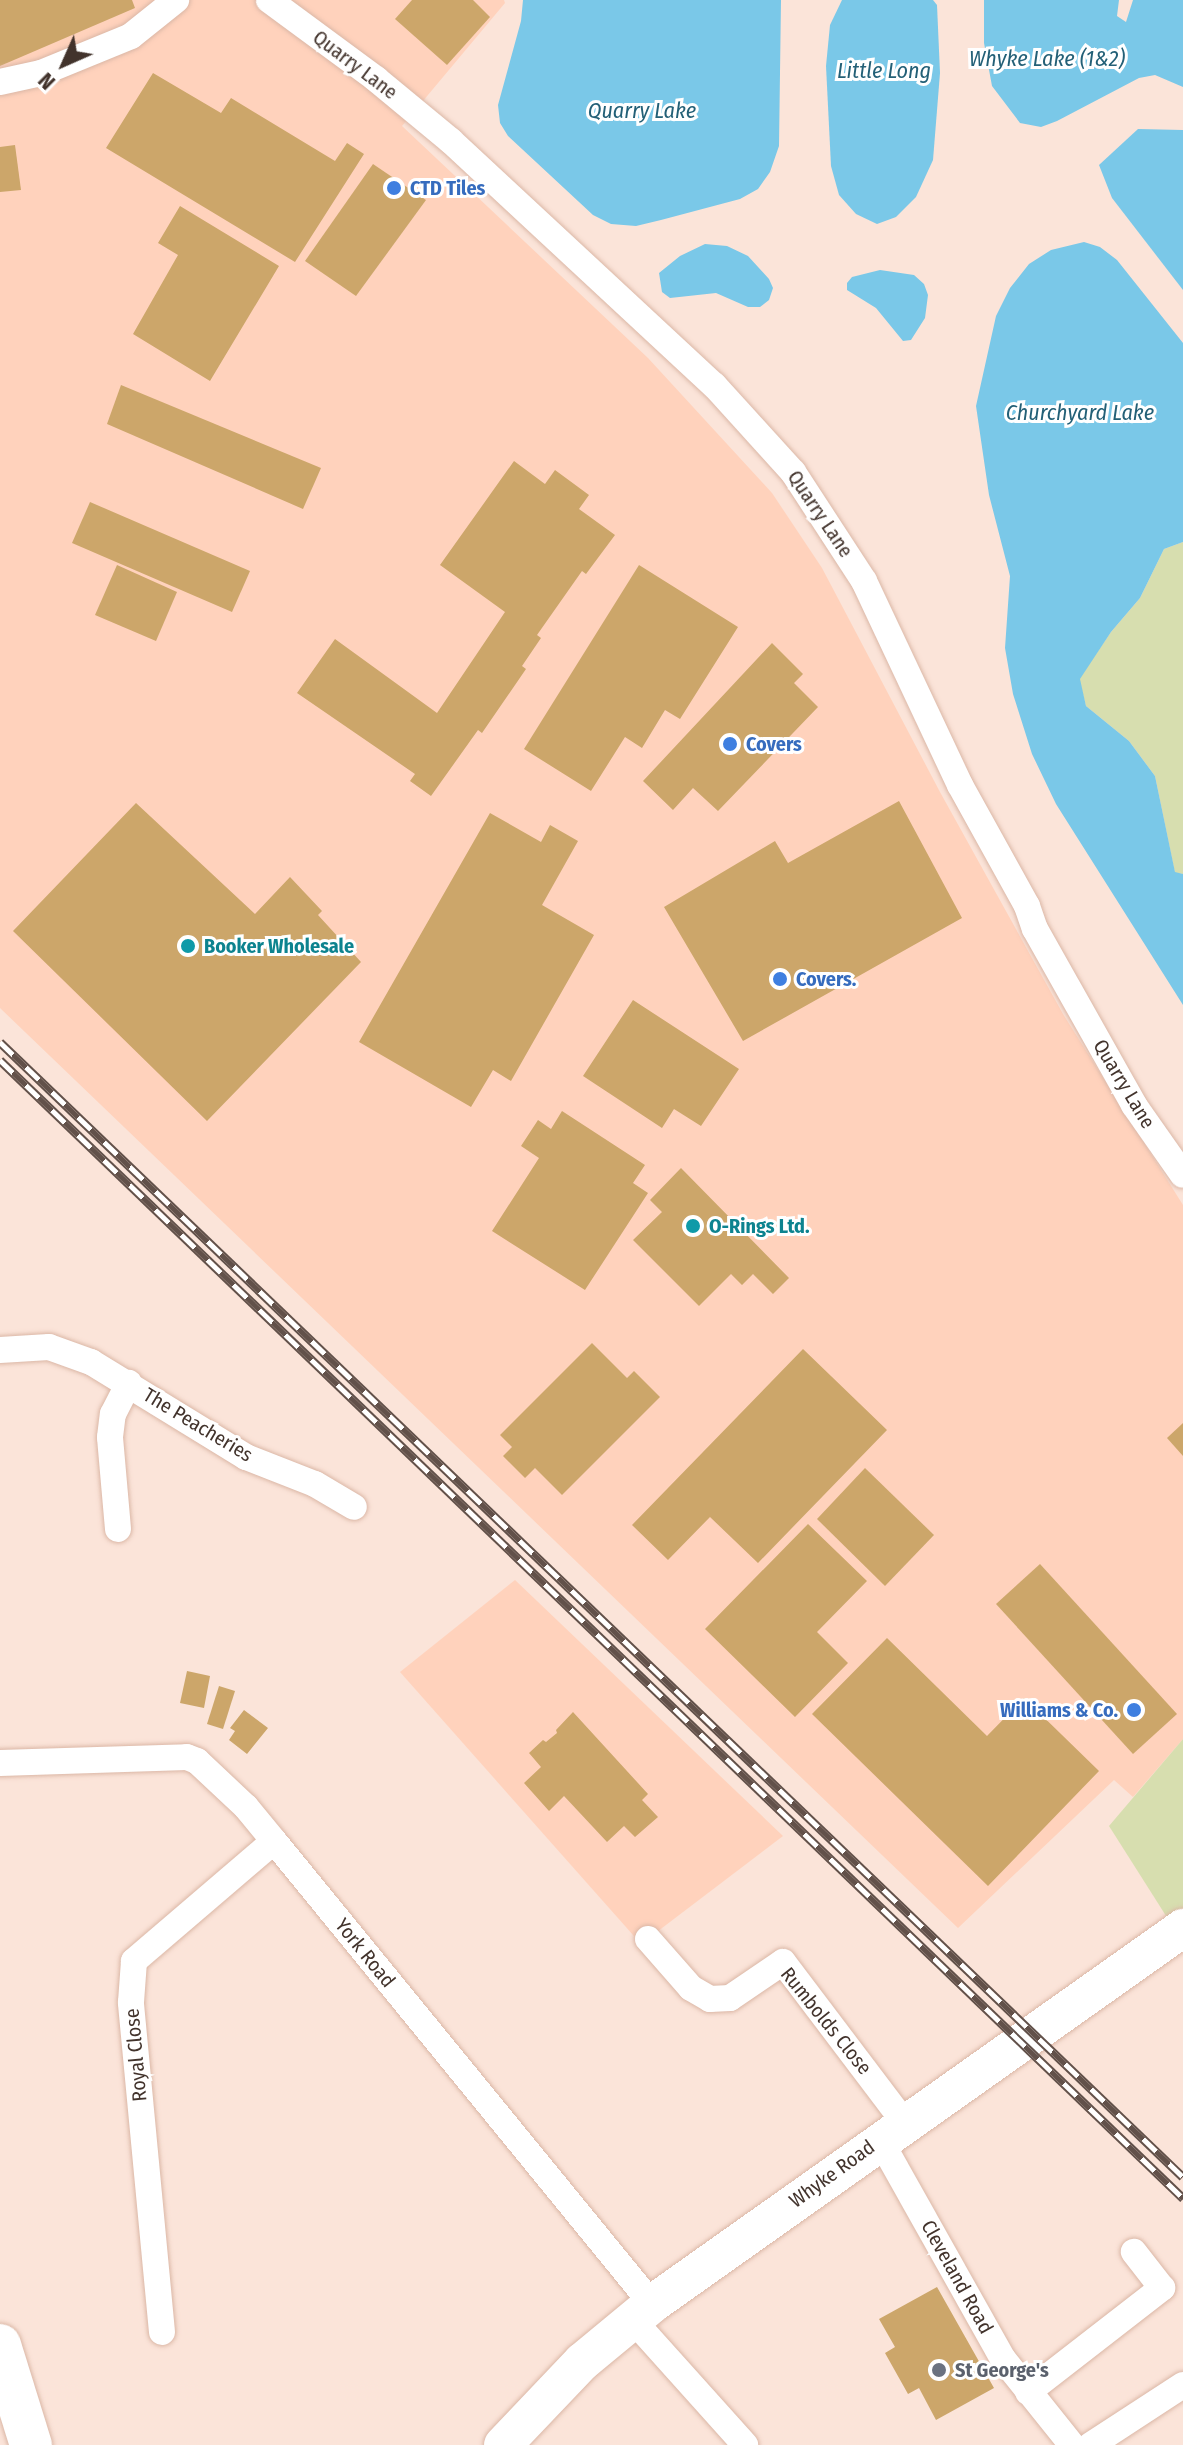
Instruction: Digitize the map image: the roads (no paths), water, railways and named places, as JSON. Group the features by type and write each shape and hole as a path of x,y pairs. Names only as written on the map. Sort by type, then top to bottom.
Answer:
{"main road":[{"name":"Whyke Road","path":"503,2445 562,2381 642,2312 892,2131 1183,1928"},
{"path":"0,2345 31,2445"}],"street":[{"path":"0,82 41,73 131,36 176,0"},
{"name":"Quarry Lane","path":"269,0 376,79 451,141 714,385 793,472 864,581 960,785 1027,906 1035,929 1134,1105 1183,1175"},
{"name":"The Peacheries","path":"0,1350 49,1347 91,1362 246,1457 315,1484 354,1507"},
{"name":"The Peacheries","path":"118,1529 110,1437 113,1414 129,1383"},
{"name":"York Road","path":"0,1763 187,1757 197,1761 246,1807 274,1841 745,2445"},
{"name":"Royal Close","path":"162,2332 131,2002 134,1961 274,1841"},
{"name":"Rumbolds Close","path":"648,1939 691,1988 710,1999 730,1998 783,1962 892,2131"},
{"name":"Cleveland Road","path":"892,2131 1003,2359 1072,2445"},
{"path":"1028,2392 1162,2288 1134,2252"},
{"path":"1091,2445 1183,2385"}],"water":[{"name":"Quarry Lake","path":"523,0 781,0 779,146 770,172 758,189 740,199 636,226 611,224 593,215 508,136 500,123 498,105 521,21"},
{"name":"Little Long","path":"842,0 933,0 937,5 940,73 933,160 916,197 896,217 877,224 856,214 839,195 831,166 826,66 830,25"},
{"name":"Whyke Lake (1&2)","path":"984,0 1119,0 1117,16 1126,22 1133,0 1183,0 1183,87 1155,75 1139,78 1057,121 1041,127 1020,123 992,86 984,43"},
{"path":"1138,129 1183,130 1183,290 1112,198 1099,165"},
{"name":"Churchyard Lake","path":"1084,242 1100,247 1117,260 1183,343 1183,542 1164,549 1140,598 1111,632 1080,679 1086,706 1129,741 1155,776 1175,872 1183,874 1183,1005 1056,804 1032,754 1013,694 1005,648 1010,576 989,495 976,406 996,316 1010,288 1029,264 1051,250"},
{"path":"705,244 727,246 748,256 769,279 773,288 769,300 760,307 748,307 716,293 670,298 662,292 659,273 680,256"},
{"path":"880,270 914,275 924,284 928,295 925,318 911,340 903,341 876,308 847,290 847,283 852,277"}],"railway":[{"path":"0,1042 1183,2177"},
{"path":"0,1060 1183,2198"}],"place":[{"name":"CTD Tiles","path":"394,188"},
{"name":"Covers","path":"730,744"},
{"name":"Booker Wholesale","path":"188,946"},
{"name":"Covers.","path":"780,979"},
{"name":"O-Rings Ltd.","path":"693,1226"},
{"name":"Williams & Co.","path":"1134,1710"},
{"name":"St George's","path":"939,2370"}]}
